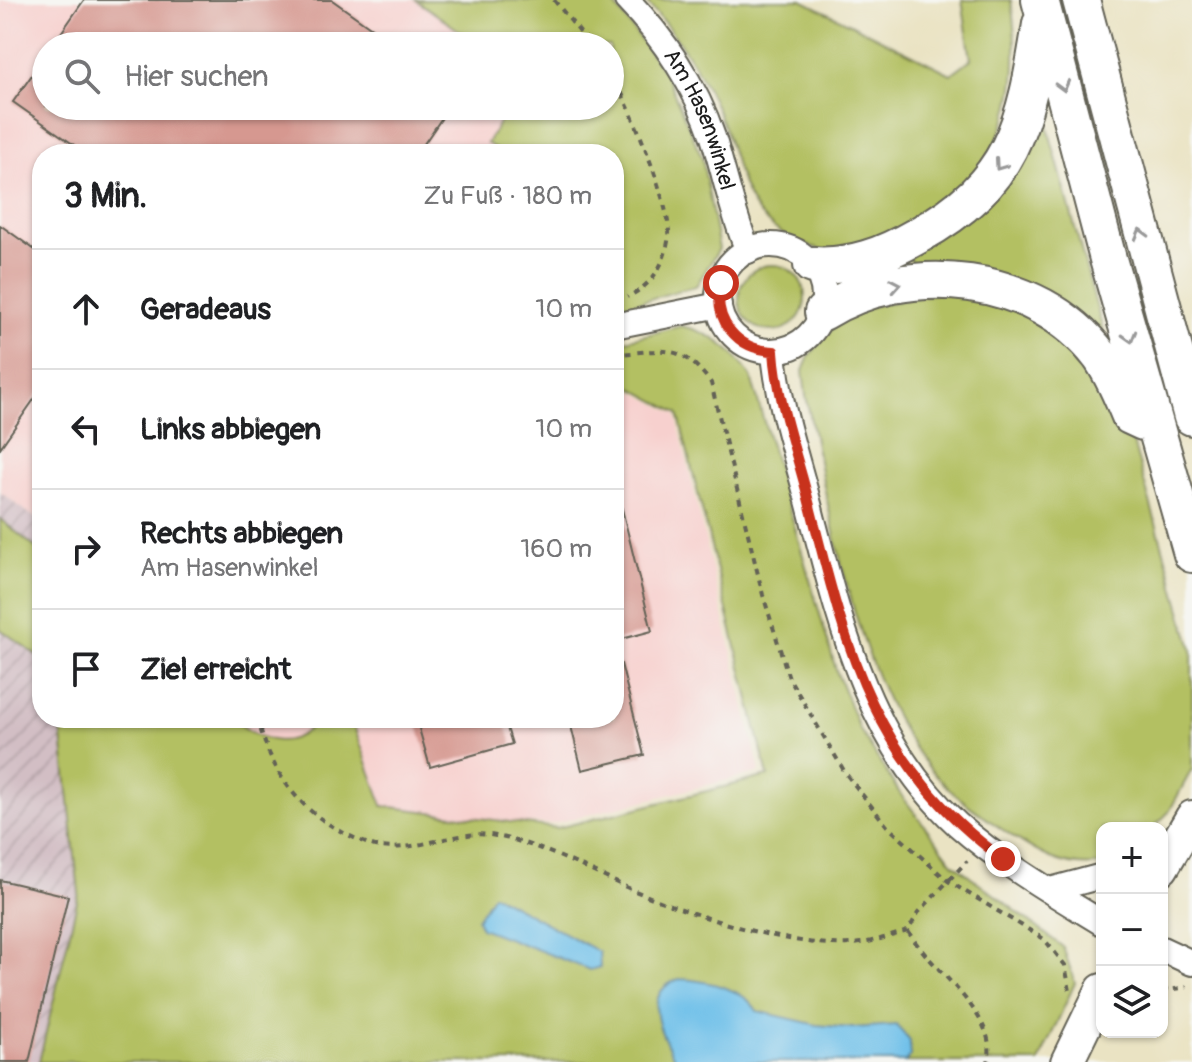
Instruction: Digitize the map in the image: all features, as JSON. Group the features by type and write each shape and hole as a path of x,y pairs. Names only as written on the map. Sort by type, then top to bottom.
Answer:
{"highway":[{"path":"1081,0 1192,417"},
{"path":"812,265 857,262 895,249 963,209 989,181 1008,154 1023,119 1042,5"},
{"path":"1042,5 1155,428 1192,554"},
{"path":"823,312 857,294 925,281 978,284 1008,292 1040,306 1080,334 1113,375 1130,416 1155,428"}],"main road":[{"path":"1168,858 1192,816"},
{"path":"1067,1062 1096,1002"}],"street":[{"name":"Am Hasenwinkel","path":"627,0 668,50 697,101 711,134 748,251"},
{"path":"779,246 794,251 812,265 823,287 823,312 805,339 774,351 753,348 740,341 726,325 719,305 723,277 736,259 748,251 779,246"},
{"path":"624,324 719,305"},
{"path":"774,351 838,615 871,704 909,768 948,814 993,852 1096,919"},
{"path":"1168,838 1192,816"},
{"path":"1050,890 1096,878"},
{"path":"1168,952 1192,963"}],"path":[{"path":"554,0 580,32"},
{"path":"624,102 648,154 669,231 660,270 640,291 624,299"},
{"path":"262,728 270,761 285,786 303,805 341,832 381,848 481,834 498,836 577,865 664,904 813,943 861,943 908,931 918,913 948,881"},
{"path":"908,931 920,953 979,1013 986,1034 988,1062"},
{"path":"1168,990 1192,987"}],"shaded area":[{"path":"0,0 495,0 541,32 32,32 32,120 601,120 610,144 32,144 32,516 0,492"},
{"path":"624,387 676,414 760,772 551,824 475,821 394,830 215,728 624,728"},
{"path":"0,492 32,516 32,728 193,728 71,1062 0,1062"}],"green space":[{"path":"416,0 612,1 665,73 702,157 719,249 696,286 624,306 624,144 487,143 501,120 624,120 624,32 461,32"},
{"path":"644,0 802,0 951,74 971,59 962,0 1011,0 1015,55 1010,105 991,152 956,195 923,218 865,249 842,252 814,247 787,236 755,208 705,86 678,40"},
{"path":"1042,106 1104,334 1099,337 915,271 908,256"},
{"path":"772,265 785,268 795,275 802,285 805,298 802,311 795,321 785,328 772,331 759,328 749,321 742,311 739,298 742,285 749,275 759,268"},
{"path":"958,289 1051,324 1111,390 1132,439 1192,649 1192,769 1169,812 1159,822 1096,822 1096,864 1074,865 1050,858 1015,838 958,797 915,749 890,705 869,656 852,602 826,494 803,371 809,356 847,311"},
{"path":"681,326 692,329 721,344 737,358 751,377 837,673 860,730 899,792 953,863 1063,947 1075,983 1039,1062 39,1062 79,893 61,728 246,728 265,738 287,740 298,737 309,728 355,728 383,806 557,828 768,776 678,413 624,384 624,340"},
{"path":"0,519 32,545 32,652 0,629"}],"water":[{"path":"493,894 599,952 600,967 590,970 481,928 477,919"},
{"path":"679,979 722,987 743,996 757,1011 817,1025 852,1028 896,1025 910,1041 910,1056 905,1062 677,1062 660,1028 657,1005 660,994"}],"building":[{"path":"84,0 332,0 377,32 62,32"},
{"path":"32,75 32,115 13,102"},
{"path":"39,120 440,120 424,144 73,144"},
{"path":"0,225 32,248 32,402 0,448"},
{"path":"624,517 652,631 624,638"},
{"path":"624,676 644,755 582,770 572,728 624,728"},
{"path":"419,728 507,728 512,744 430,767"},
{"path":"0,880 68,896 29,1062 0,1062"}],"route":[{"path":"721,283 719,305 730,331 753,348 774,351 838,615 848,650 871,704 909,768 928,792 959,825 1003,859"}]}
